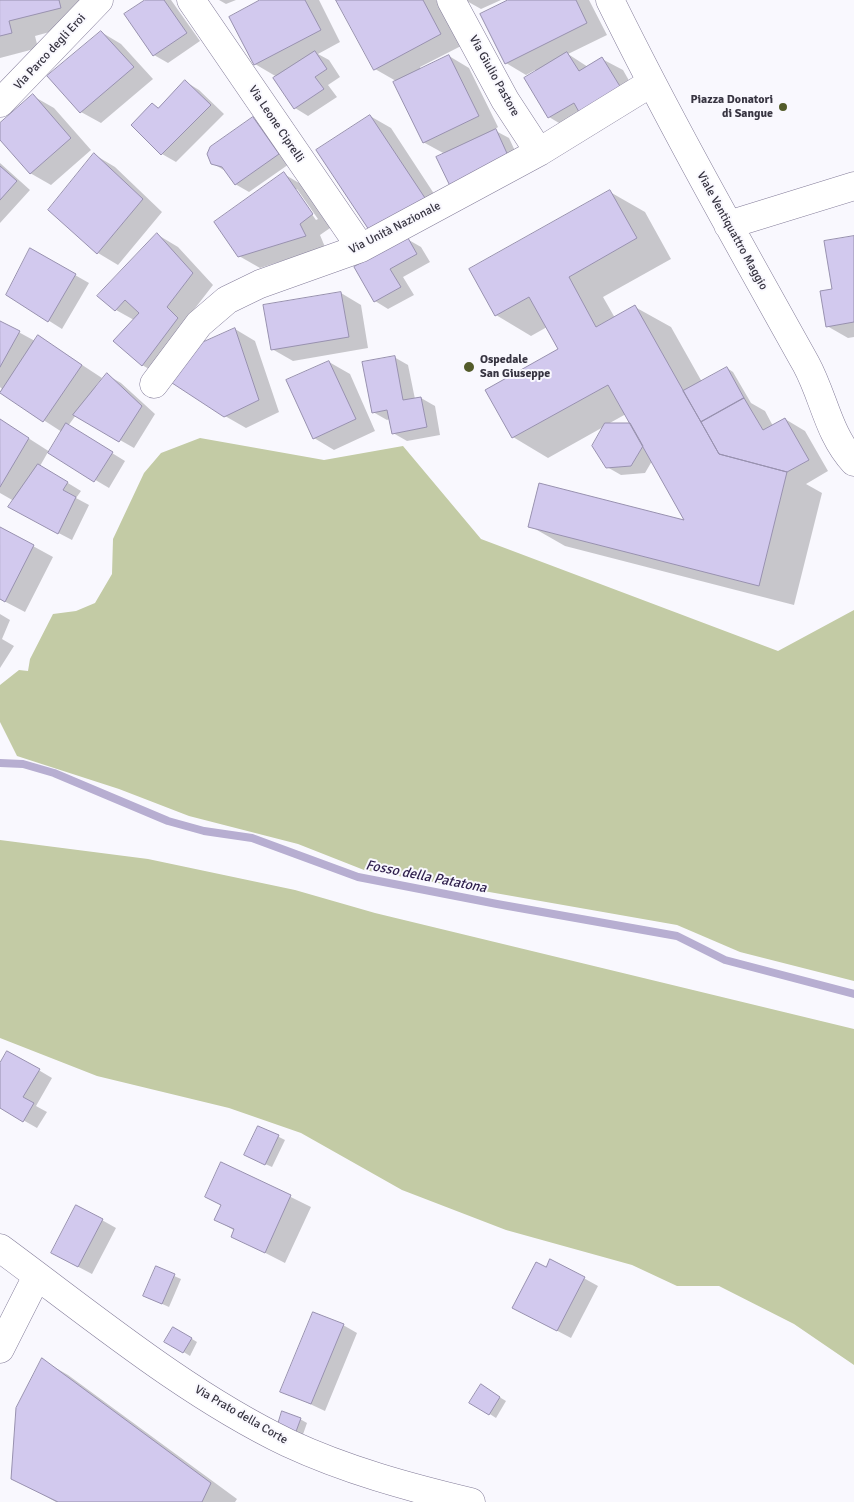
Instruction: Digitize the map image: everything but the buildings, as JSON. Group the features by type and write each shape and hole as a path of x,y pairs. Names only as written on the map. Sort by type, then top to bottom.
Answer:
{"street":[{"name":"Via Parco degli Eroi","path":"6,92 99,0"},
{"name":"Via Leone Ciprelli","path":"191,0 361,248"},
{"name":"Via Giulio Pastore","path":"451,0 505,100 539,152"},
{"name":"Viale Ventiquattro Maggio","path":"610,0 651,83 814,378 835,437 854,462"},
{"name":"Via Unità Nazionale","path":"154,384 199,324 227,300 260,284 361,248 539,152 651,83"},
{"path":"728,225 854,186"},
{"name":"Via Prato della Corte","path":"0,1248 170,1372 275,1436 316,1455 363,1473 471,1502"},
{"path":"0,1349 37,1276"}],"green space":[{"path":"200,438 324,460 403,446 481,539 778,651 854,610 854,981 740,952 677,925 364,870 298,844 189,816 119,789 17,756 0,722 0,685 19,670 28,671 30,659 53,614 76,611 95,603 112,574 113,539 144,473 161,453"},
{"path":"0,840 148,859 295,890 375,913 854,1029 854,1365 794,1324 719,1286 677,1286 632,1265 506,1230 402,1190 301,1133 229,1108 97,1076 0,1038"}],"waterway":[{"name":"Fosso della Patatona","path":"0,763 23,764 54,773 168,821 204,831 252,838 358,877 677,936 725,960 854,994"}],"place":[{"name":"Piazza Donatori di Sangue","path":"783,107"},
{"name":"Ospedale San Giuseppe","path":"469,367"}]}
